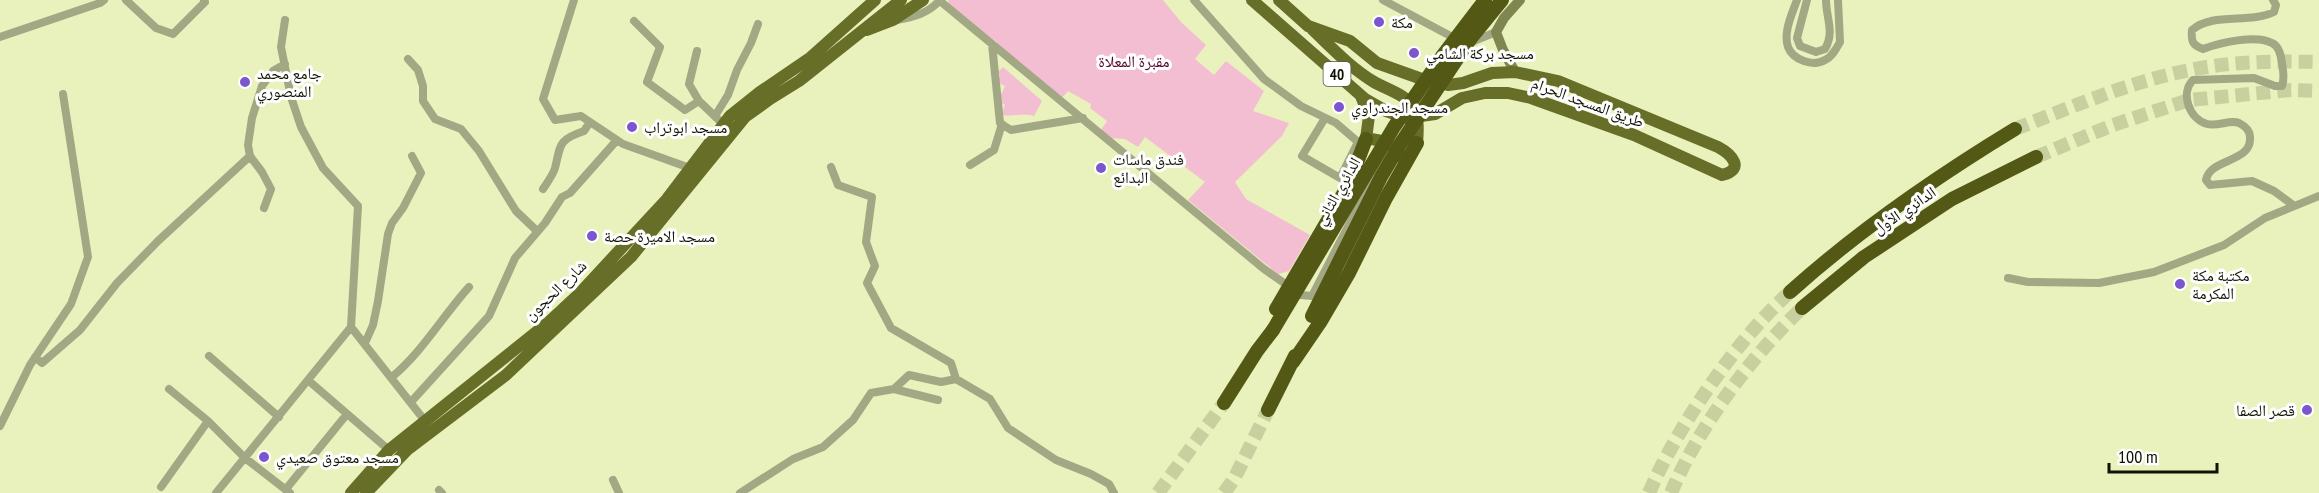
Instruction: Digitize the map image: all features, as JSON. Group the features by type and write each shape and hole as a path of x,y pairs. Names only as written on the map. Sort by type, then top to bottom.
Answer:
{"highway":[{"name":"الدائري الثاني","path":"1224,403 1394,127 1443,55 1485,0"},
{"name":"الدائري الثاني","path":"1268,410 1317,318 1381,177 1471,38 1502,0"},
{"name":"الدائري الأول","path":"1790,292 1827,258 1881,218 1959,163 2015,129"},
{"path":"1270,328 1349,184 1362,140"},
{"path":"1317,318 1349,273 1386,198 1417,143"},
{"name":"الدائري الأول","path":"1802,308 1864,257 1952,199 2036,157"}],"main road":[{"path":"851,31 875,0"},
{"path":"851,31 881,0"},
{"path":"851,31 901,0"},
{"path":"851,31 893,20 923,0"},
{"name":"طريق المسجد الحرام","path":"1252,0 1361,95 1386,111 1407,118 1416,117 1435,114 1462,98 1485,93 1508,93 1531,98 1634,135 1722,175 1729,173 1733,168 1735,162 1731,154 1718,147 1558,81 1515,72 1492,74 1448,85 1377,63 1350,41 1308,26 1279,0"},
{"path":"1308,26 1346,62 1374,82 1405,98 1413,108 1419,128 1417,143"},
{"name":"شارع الحجون","path":"351,493 388,450 549,322 578,295 667,199 690,168 719,120 730,116 759,92 851,31"},
{"name":"شارع الحجون","path":"369,492 407,450 506,375 631,257 745,117 799,81 851,31"},
{"path":"1361,95 1369,96 1375,93 1374,82"},
{"path":"1361,95 1369,116 1362,140 1379,139 1390,144 1400,153 1405,167"},
{"path":"1417,143 1435,114"}],"street":[{"path":"0,37 104,0"},
{"path":"126,0 156,28 173,34 205,0"},
{"path":"574,0 543,99 555,120 581,116 617,140 690,168"},
{"path":"1194,0 1264,79 1301,106 1336,123 1362,140 1340,178 1302,156 1325,118"},
{"path":"1383,0 1462,43 1472,44 1496,32 1504,18 1520,0"},
{"path":"1797,0 1787,31 1788,46 1794,55 1814,64 1826,60 1840,42 1838,0"},
{"path":"1807,0 1797,38 1800,46 1816,52 1825,49 1831,33 1826,0"},
{"path":"2273,0 2276,5 2274,12 2264,17 2201,23 2192,30 2191,40 2195,46 2203,50 2222,42 2262,40 2273,43 2281,54 2284,80 2282,86 2275,86 2254,78 2193,80 2187,86 2186,94 2189,107 2205,124 2237,122 2246,127 2250,135 2250,143 2244,153 2211,170 2206,180 2210,185 2252,181 2274,190 2293,205"},
{"path":"893,20 916,17 940,1 1264,269 1301,295 1312,296 1390,144"},
{"path":"216,493 351,327 358,206 323,168 302,127 291,97 281,46 285,20"},
{"path":"634,21 660,47 647,82 686,110 699,101"},
{"path":"697,51 689,84 699,101 719,120 737,69 758,24"},
{"path":"1496,32 1515,72"},
{"path":"970,165 994,150 1002,124 992,44"},
{"path":"408,59 418,70 423,86 423,101 435,119 461,129 480,151 516,211 537,231"},
{"path":"264,207 271,189 262,172 249,156 248,145 252,118 262,86 273,71 285,64"},
{"path":"0,426 35,357 71,303 88,257 63,94"},
{"path":"1002,124 1011,130 1083,118"},
{"path":"543,189 555,170 557,151 567,136 585,131 590,122"},
{"path":"411,402 448,364 489,316 514,258 562,197 570,193 617,140"},
{"path":"35,357 42,363 80,330 125,275 158,241 249,156"},
{"path":"365,343 373,325 388,234 420,173 412,156"},
{"path":"831,167 838,185 872,197 866,242 875,267 867,283 887,322 891,328 951,363 956,379"},
{"path":"2008,278 2028,282 2099,283 2154,272 2224,245 2265,218 2319,196"},
{"path":"392,377 423,347 446,312 469,287"},
{"path":"351,327 425,421"},
{"path":"209,356 279,417"},
{"path":"894,389 909,375 941,382 956,379 990,399 1008,428 1056,460 1109,484 1114,493"},
{"path":"309,381 388,450"},
{"path":"169,388 208,421 245,458 288,491 348,414"},
{"path":"740,493 793,459 823,447 853,420 871,393 894,389 938,400"},
{"path":"160,487 208,421"},
{"path":"613,480 619,493"}],"green space":[{"name":"مقبرة المعلاة","path":"948,0 1163,0 1181,22 1206,45 1195,59 1214,75 1226,61 1264,91 1253,111 1289,123 1282,136 1235,182 1246,199 1310,235 1289,271 1278,274 1188,200 1205,182 1145,137 1138,147 1125,139 1109,138 1101,130 1107,121 1090,108 1091,104 1068,91 1061,99 994,47 997,42 950,8"},
{"path":"1003,67 1042,101 1034,116 1001,115 1005,105 998,101 1005,86 997,82 1000,76 998,72"}],"tunnel":[{"path":"2015,129 2123,88 2167,75 2238,63 2319,62"},
{"path":"2036,157 2113,125 2189,100 2291,90 2319,91"},
{"path":"1649,493 1675,440 1710,385 1750,334 1790,292"},
{"path":"1671,493 1711,418 1745,371 1802,308"},
{"path":"1158,493 1224,403"},
{"path":"1224,493 1234,479 1268,410"}],"place":[{"name":"مكة","path":"1379,22"},
{"name":"مسجد بركة الشامي","path":"1414,53"},
{"name":"جامع محمد المنصوري","path":"245,82"},
{"name":"مسجد الجندراوي","path":"1339,107"},
{"name":"مسجد ابوتراب","path":"632,127"},
{"name":"فندق ماسات البدائع","path":"1101,168"},
{"name":"مسجد الاميرة حصة","path":"592,236"},
{"name":"مكتبة مكة المكرمة","path":"2180,284"},
{"name":"قصر الصفا","path":"2307,410"},
{"name":"مسجد معتوق صعيدي","path":"264,457"}]}
